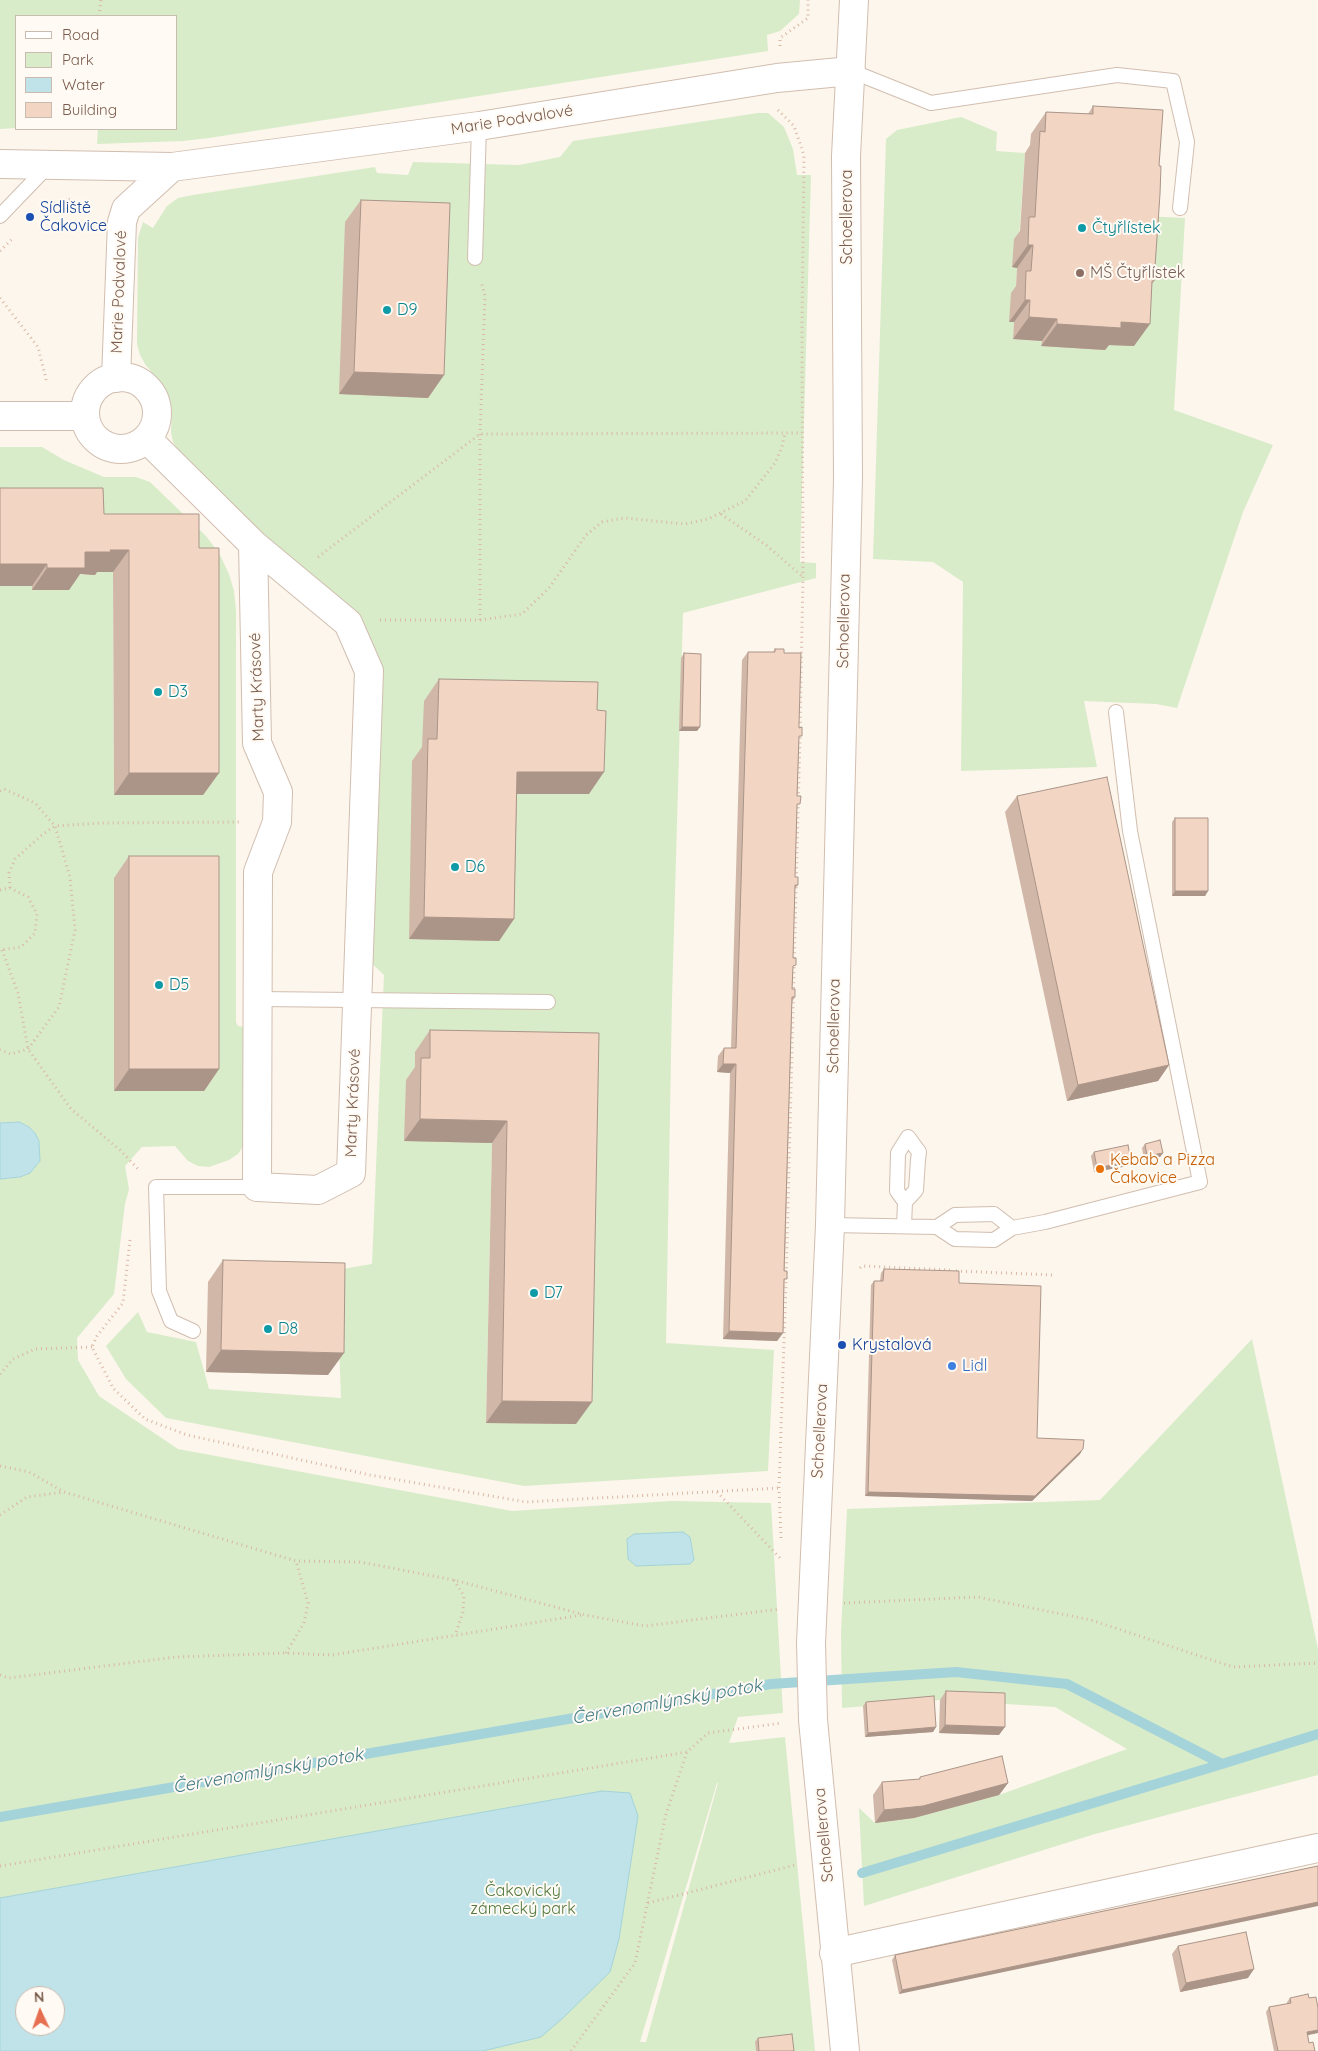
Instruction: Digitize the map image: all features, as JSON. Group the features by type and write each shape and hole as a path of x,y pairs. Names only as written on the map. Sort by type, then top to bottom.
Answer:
{"street":[{"name":"Schoellerova","path":"845,2051 834,1953 813,1720 811,1643 830,1225 848,478 846,156 854,0"},
{"name":"Marie Podvalové","path":"0,164 172,167 479,126 777,78 851,71"},
{"name":"Marie Podvalové","path":"116,378 122,222 126,209 172,167"},
{"path":"116,378 127,378 137,381 153,397 157,419 147,439 137,446 126,449 114,449 94,437 87,427 84,416 86,402 93,390 103,382 116,378"},
{"path":"0,416 84,416"},
{"name":"Marty Krásové","path":"147,439 253,544 348,624 369,671 351,1173 318,1190 257,1187 258,872 277,822 278,792 257,743 253,544"},
{"path":"834,1953 1318,1848"}],"lane":[{"path":"851,71 931,102 1117,75 1173,81 1187,142 1180,208"},
{"path":"475,258 479,126"},
{"path":"0,216 49,165"},
{"path":"830,1225 937,1227 955,1239 994,1240 1012,1228 1045,1222 1200,1182 1130,830 1116,712"},
{"path":"258,999 548,1002"},
{"path":"193,1331 171,1321 159,1291 156,1187 257,1187"},
{"path":"904,1226 905,1202"},
{"path":"937,1227 955,1214 994,1214 1012,1228"}],"path":[{"path":"99,15 101,0"},
{"path":"92,1347 112,1388 145,1419 187,1435 370,1474 526,1502 779,1488 786,1284 803,577 804,155 794,126 774,105 780,38 808,18 808,0"},
{"path":"475,258 484,296 480,434 480,620"},
{"path":"0,298 38,347 48,388 48,417"},
{"path":"348,624 385,619 480,620 522,614 549,588 586,535 602,522 624,518 685,524 720,514 745,501 776,463 785,433"},
{"path":"291,576 480,434 802,433"},
{"path":"720,514 766,545 803,577"},
{"path":"0,791 4,789 35,803 55,826 70,877 75,930 59,1007 28,1049 11,1054 0,1050"},
{"path":"10,888 9,873 16,859 43,834 55,826 100,823 277,822"},
{"path":"0,890 10,888 28,896 37,914 35,932 21,947 1,950 18,993 28,1049 71,1109 120,1150 156,1187"},
{"path":"92,1347 97,1336 123,1303 131,1234"},
{"path":"856,1272 862,1266 1053,1275"},
{"path":"0,1374 13,1359 36,1349 92,1347"},
{"path":"0,1466 29,1472 64,1492 296,1561 360,1562 454,1580 585,1615 645,1626 785,1608"},
{"path":"0,1515 27,1497 64,1492"},
{"path":"716,1492 782,1561"},
{"path":"286,1653 304,1623 308,1603 296,1561"},
{"path":"454,1580 464,1596 463,1612 454,1636"},
{"path":"838,1603 978,1597 1091,1620 1233,1667 1318,1663"},
{"path":"0,1675 9,1678 176,1657 286,1653 332,1655 585,1615"},
{"path":"571,2051 635,1963 666,1814 687,1752 708,1733 813,1720"},
{"path":"0,1866 687,1752"},
{"path":"648,1903 796,1865"}],"green space":[{"path":"0,0 800,0 799,14 780,31 767,35 768,51 209,138 183,141 97,144 98,130 178,130 178,15 15,15 15,128 0,129"},
{"path":"768,113 784,127 793,149 797,175 811,175 800,562 816,563 816,578 683,613 672,999 666,1343 774,1350 768,1471 524,1486 166,1418 126,1379 106,1346 138,1312 147,1332 196,1342 209,1389 341,1398 336,1270 372,1264 384,975 369,961 361,630 179,451 173,442 170,400 166,390 145,364 137,344 138,238 143,222 153,228 167,206 178,198 375,167 377,173 408,175 413,162 519,165 560,157 573,141","holes":["584,1055 486,1422 492,1143 414,1080"]},
{"path":"961,117 997,132 996,151 1025,153 1019,239 1012,267 1017,268 1013,339 1042,341 1041,346 1105,350 1144,216 1185,218 1174,410 1273,445 1243,512 1177,708 1156,704 1084,701 1097,767 961,771 963,582 933,562 873,559 886,139 897,130"},
{"path":"0,447 42,447 64,460 104,477 136,477 150,482 206,536 219,553 229,574 234,591 236,610 236,1022 238,1026 246,1027 244,1145 238,1154 229,1160 209,1167 198,1166 188,1161 175,1146 142,1147 125,1166 129,1189 125,1204 114,1294 77,1338 78,1360 99,1396 178,1449 512,1511 671,1501 771,1503 783,1713 738,1717 729,1743 785,1737 815,2051 790,2051 755,2042 756,2051 0,2051 0,1179 20,1177 30,1173 40,1161 39,1141 29,1127 19,1122 0,1123 0,586 32,586 32,590 69,590 69,574 95,575 95,572 113,572 114,795 203,794 203,570 0,510","holes":["718,1783 646,2042 640,2042"]},
{"path":"1252,1339 1318,1649 1318,1775 1095,1834 864,1906 859,1808 875,1823 914,1818 999,1795 1127,1749 1055,1707 940,1700 842,1708 841,1632 847,1509 1100,1500"}],"water":[{"path":"19,1122 29,1127 35,1133 39,1141 40,1161 30,1173 20,1177 0,1179 0,1123"},
{"path":"683,1532 690,1537 694,1560 690,1564 636,1566 628,1559 627,1539 634,1534"},
{"name":"Čakovický zámecký park","path":"602,1791 630,1793 638,1816 619,1939 610,1972 541,2037 483,2051 0,2051 0,1898"}],"building":[{"name":"Čtyřlístek","path":"1093,106 1163,110 1159,166 1161,166 1160,194 1150,324 1121,322 1121,328 1057,324 1057,319 1029,317 1030,300 1025,300 1026,271 1031,271 1033,245 1028,245 1029,217 1035,217 1040,131 1045,132 1046,112 1093,114"},
{"name":"D9","path":"361,200 450,203 444,375 354,372"},
{"name":"D3","path":"0,488 103,488 104,514 199,514 199,548 219,548 219,773 129,773 129,550 85,552 85,568 47,568 47,564 0,564"},
{"path":"775,649 784,649 784,653 801,653 799,728 802,727 802,736 799,736 797,796 801,796 800,804 797,804 795,877 798,877 798,885 795,885 793,958 796,958 796,965 793,966 792,989 795,989 795,997 792,997 784,1271 787,1271 787,1279 784,1279 783,1333 729,1331 736,1064 723,1064 724,1048 736,1048 748,652 775,652"},
{"path":"684,653 701,654 700,727 682,727"},
{"name":"D6","path":"439,679 598,682 597,710 606,711 604,772 517,772 514,919 424,917 428,739 437,739"},
{"path":"1107,777 1169,1065 1078,1085 1017,796"},
{"path":"1175,818 1208,818 1208,891 1175,891"},
{"name":"D5","path":"129,856 219,856 219,1069 129,1069"},
{"name":"D7","path":"430,1030 599,1033 592,1402 502,1401 507,1121 420,1119 421,1058 430,1058"},
{"path":"1160,1140 1163,1153 1147,1156 1145,1144"},
{"path":"1128,1145 1131,1161 1097,1168 1094,1152"},
{"name":"D8","path":"223,1260 345,1263 344,1353 221,1350"},
{"name":"Lidl","path":"884,1269 959,1271 959,1283 1041,1286 1037,1438 1084,1440 1083,1449 1035,1496 868,1492 874,1281 883,1281"},
{"path":"946,1691 1005,1693 1005,1727 945,1725"},
{"path":"934,1696 936,1727 868,1733 866,1702"},
{"path":"1002,1756 1008,1783 923,1806 884,1810 882,1782 920,1779 920,1777"},
{"path":"1318,1866 1318,1902 902,1990 895,1955"},
{"path":"1246,1932 1254,1969 1186,1983 1178,1946"},
{"path":"1308,1994 1309,1998 1316,1997 1318,2008 1318,2030 1307,2032 1309,2043 1313,2042 1315,2051 1278,2051 1269,2007 1291,2003 1290,1998"},
{"path":"792,2034 794,2051 759,2051 758,2038"}],"waterway":[{"name":"Červenomlýnský potok","path":"0,1817 771,1684 956,1672 1067,1684 1222,1764 1318,1734"},
{"path":"862,1873 1222,1764"}],"place":[{"name":"Sídliště Čakovice","path":"30,217"},
{"name":"Čtyřlístek","path":"1082,228"},
{"name":"MŠ Čtyřlístek","path":"1080,273"},
{"name":"D9","path":"387,310"},
{"name":"D3","path":"158,692"},
{"name":"D6","path":"455,867"},
{"name":"D5","path":"159,985"},
{"name":"Kebab a Pizza Čakovice","path":"1100,1169"},
{"name":"D7","path":"534,1293"},
{"name":"D8","path":"268,1329"},
{"name":"Krystalová","path":"842,1345"},
{"name":"Lidl","path":"952,1366"}]}
